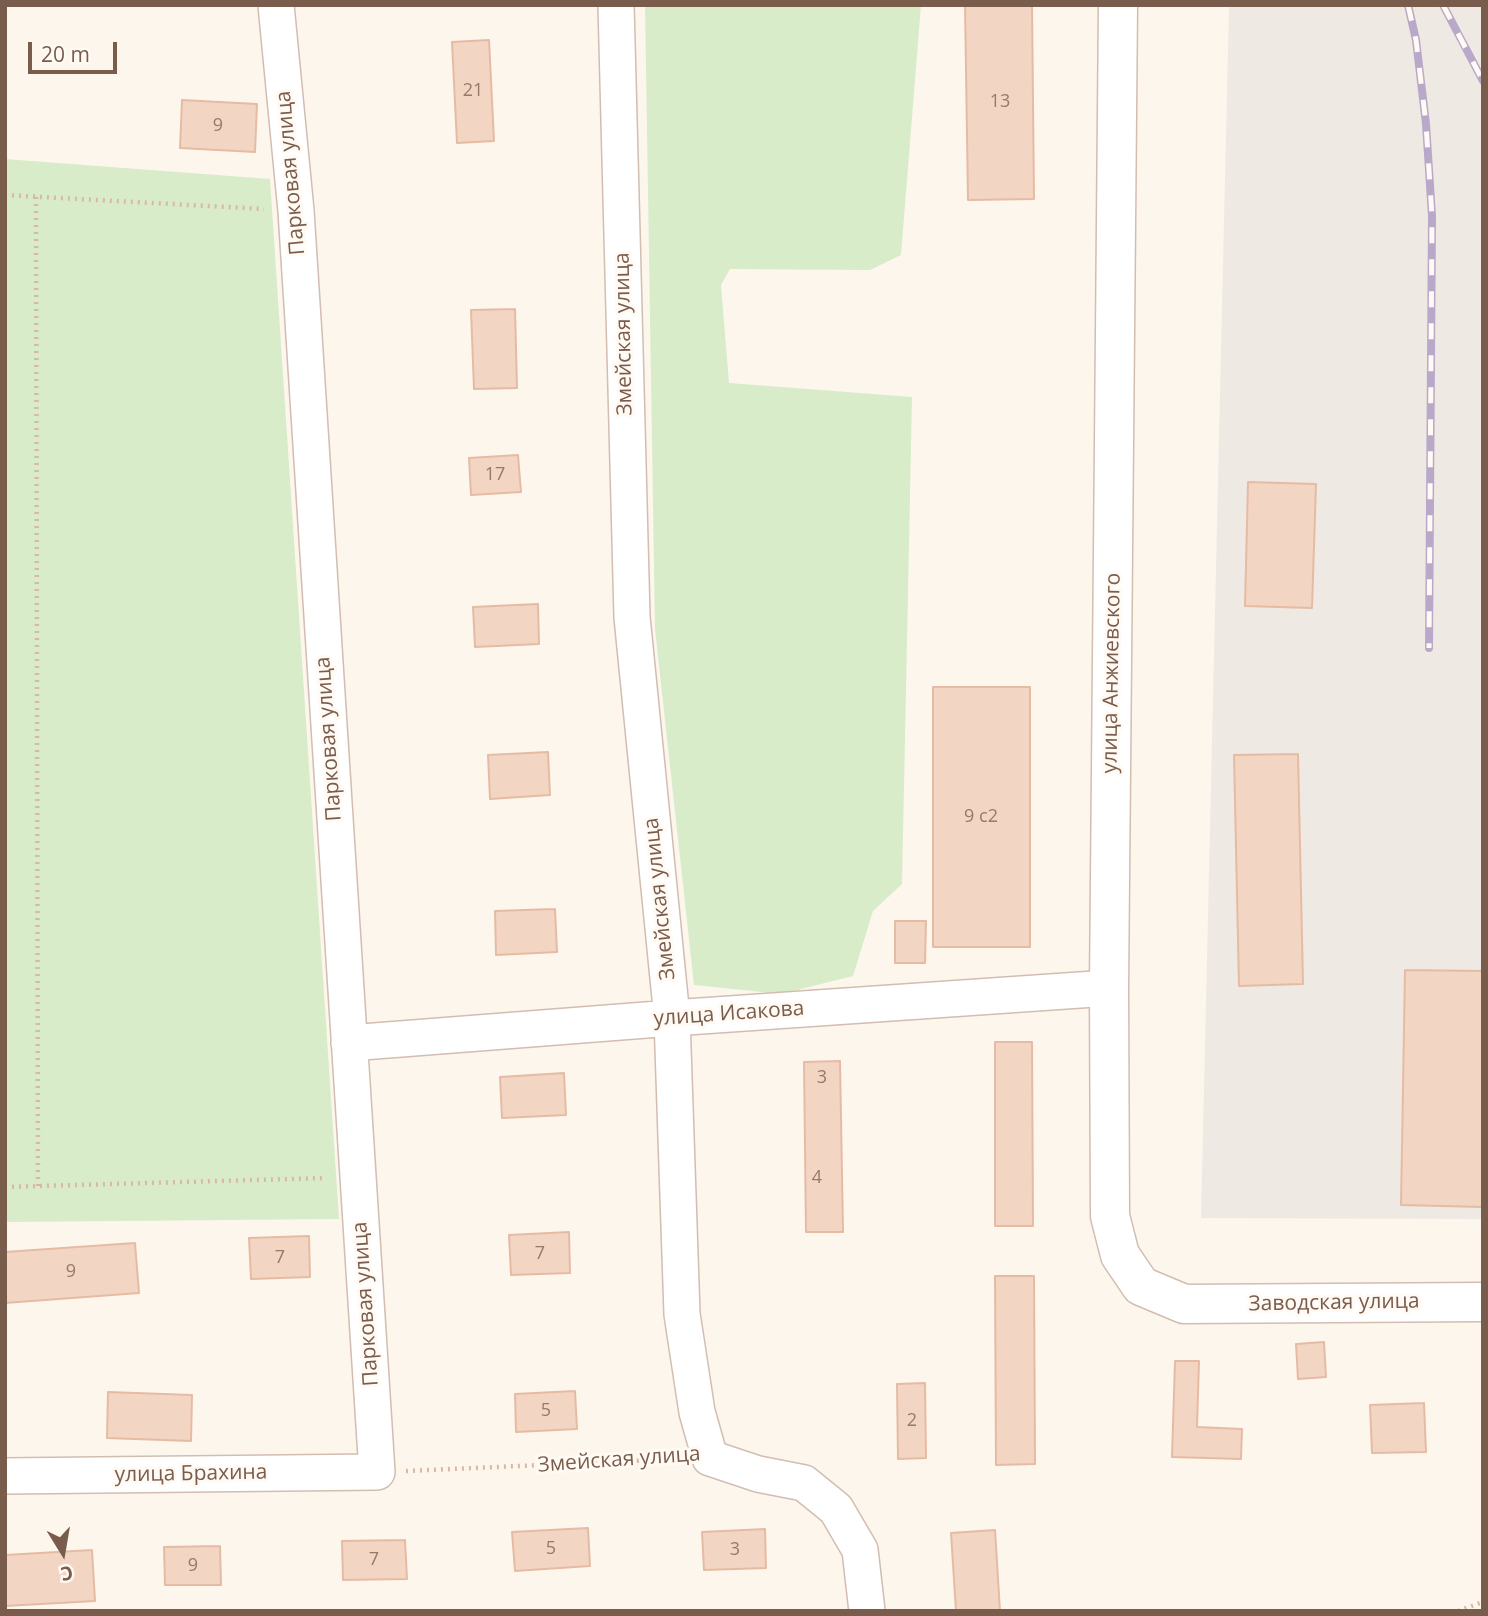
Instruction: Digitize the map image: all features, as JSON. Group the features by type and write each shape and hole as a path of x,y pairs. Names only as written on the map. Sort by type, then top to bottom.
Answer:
{"street":[{"name":"Парковая улица","path":"276,5 296,211 377,1472"},
{"name":"Змейская улица","path":"616,5 632,617 671,1018 682,1314 697,1412 710,1458"},
{"name":"улица Анжиевского","path":"1118,5 1109,988 1110,1216 1121,1255 1141,1286 1184,1304"},
{"name":"улица Исакова","path":"349,1043 1109,988"},
{"name":"Заводская улица","path":"1184,1304 1483,1302"},
{"path":"710,1458 758,1474 804,1483 836,1509 860,1550 867,1611"},
{"name":"улица Брахина","path":"5,1476 377,1472"}],"path":[{"path":"5,195 296,211"},
{"path":"36,197 38,1186"},
{"path":"5,1186 358,1177"},
{"name":"Змейская улица","path":"377,1472 710,1458"},
{"path":"1458,1611 1483,1602"}],"shaded area":[{"path":"1229,5 1483,5 1483,1219 1201,1218"}],"green space":[{"path":"645,5 921,5 901,255 870,270 730,269 721,285 729,383 912,397 902,884 873,911 853,976 781,994 694,985 655,629"},
{"path":"5,159 270,179 339,1219 5,1222"}],"building":[{"path":"965,5 1032,5 1034,199 968,200"},
{"path":"489,40 494,141 457,143 452,42"},
{"path":"182,100 257,104 255,152 180,148"},
{"path":"515,309 517,388 474,389 471,310"},
{"path":"518,455 521,492 471,495 469,458"},
{"path":"1248,482 1316,484 1312,608 1245,606"},
{"path":"538,604 539,644 475,647 473,607"},
{"path":"933,687 1030,687 1030,947 933,947"},
{"path":"548,752 550,795 490,799 488,755"},
{"path":"1298,754 1303,984 1239,986 1234,755"},
{"path":"555,909 557,952 496,955 495,911"},
{"path":"895,921 926,921 925,963 895,963"},
{"path":"1405,970 1483,971 1483,1207 1401,1205"},
{"path":"995,1042 1032,1042 1033,1226 995,1226"},
{"path":"840,1061 843,1232 806,1232 804,1062"},
{"path":"564,1073 566,1115 502,1118 500,1077"},
{"path":"569,1232 570,1273 511,1275 509,1235"},
{"path":"309,1236 310,1277 251,1279 249,1238"},
{"path":"135,1243 139,1293 5,1303 5,1252"},
{"path":"995,1276 1034,1276 1035,1464 996,1465"},
{"path":"1324,1342 1326,1377 1298,1379 1296,1344"},
{"path":"1175,1361 1199,1361 1197,1427 1242,1429 1241,1459 1172,1457"},
{"path":"925,1383 926,1458 898,1459 897,1384"},
{"path":"575,1391 577,1429 516,1432 515,1394"},
{"path":"108,1392 192,1395 191,1441 107,1438"},
{"path":"1424,1403 1426,1452 1372,1453 1370,1405"},
{"path":"588,1528 590,1566 515,1571 512,1532"},
{"path":"765,1529 766,1568 704,1570 702,1532"},
{"path":"995,1530 1000,1611 956,1611 951,1533"},
{"path":"405,1540 407,1579 343,1580 342,1541"},
{"path":"220,1546 221,1585 165,1585 164,1547"},
{"path":"92,1550 95,1601 5,1606 5,1555"}],"railway":[{"path":"1408,5 1416,40 1426,124 1432,216 1429,648"},
{"path":"1443,5 1483,81"}]}
